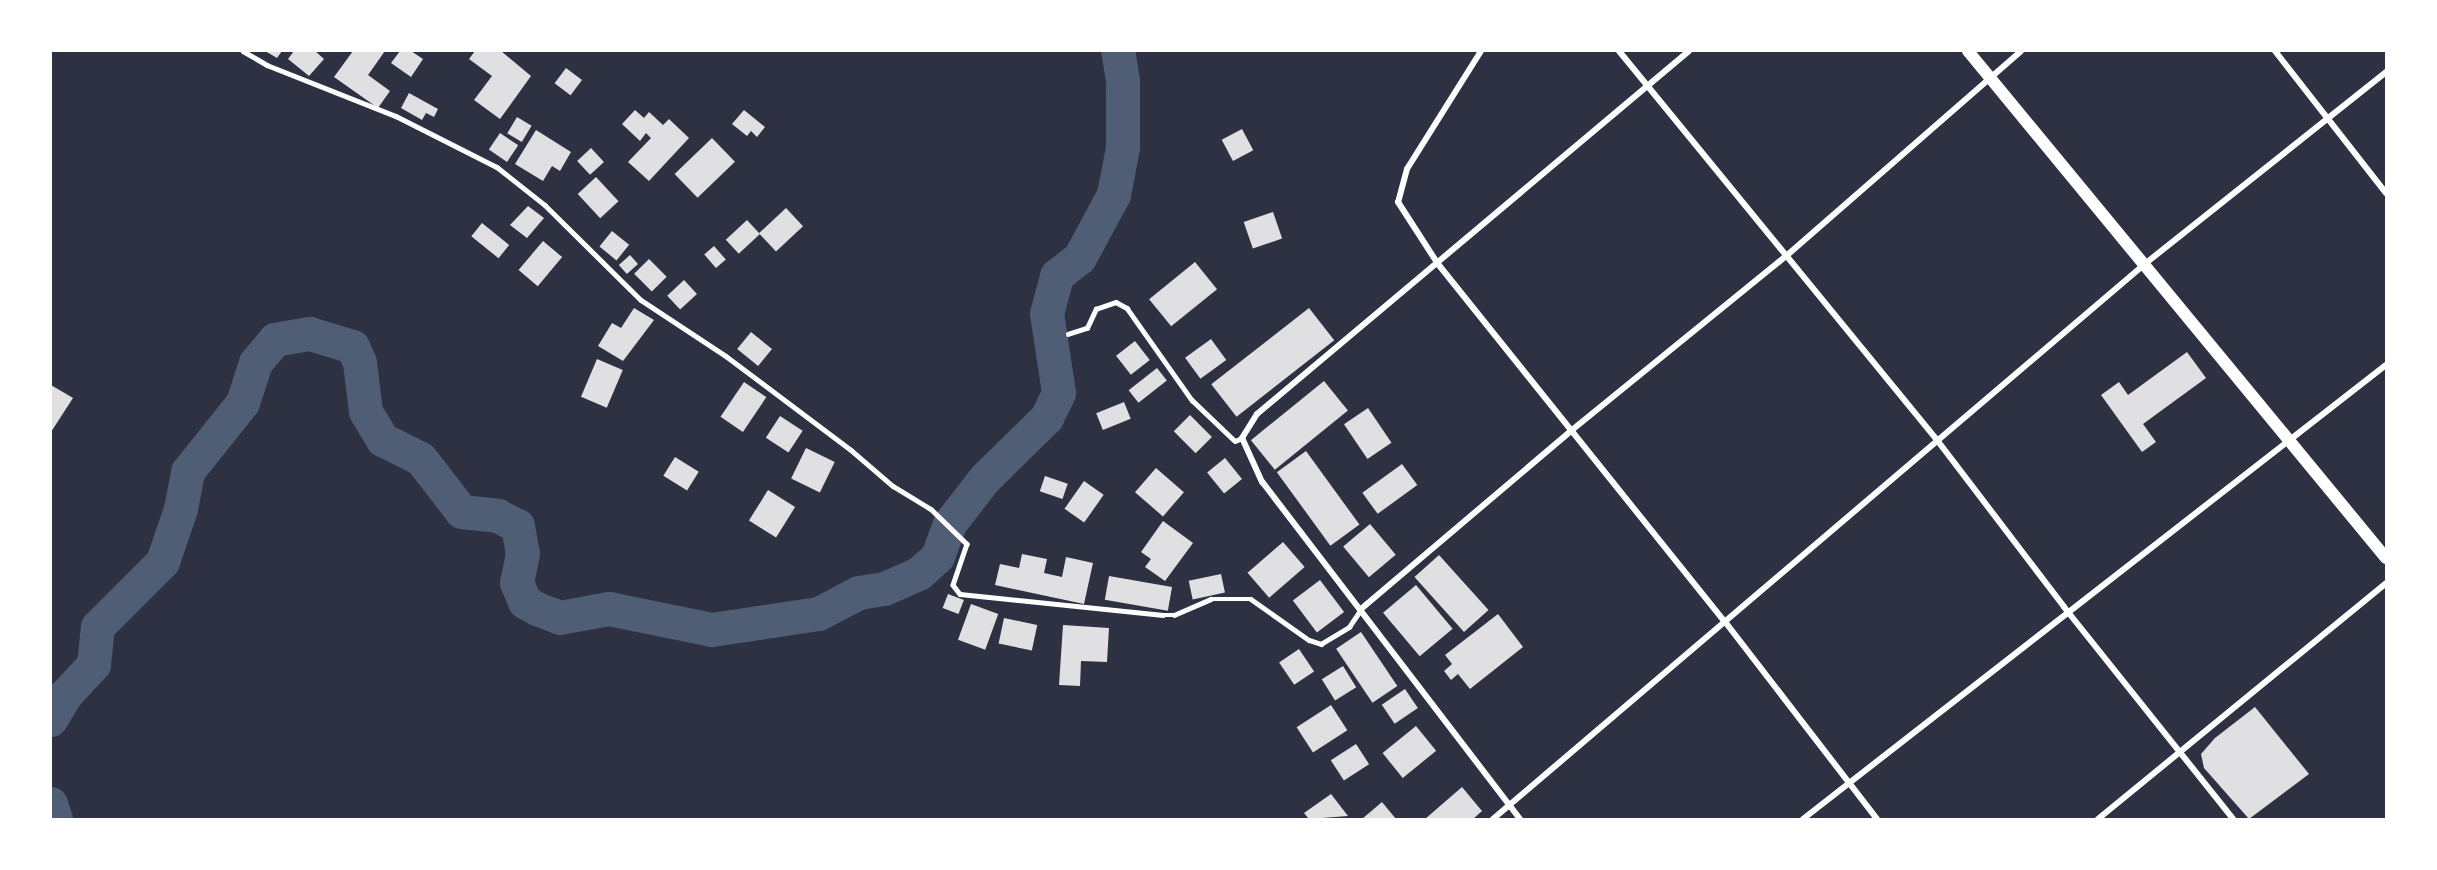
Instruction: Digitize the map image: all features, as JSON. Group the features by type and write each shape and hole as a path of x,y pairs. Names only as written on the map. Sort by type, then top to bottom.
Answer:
{"main road":[{"path":"1968,51 2146,263 2386,558"}],"street":[{"path":"1481,51 1407,169 1398,202 1437,262 1726,622 1876,819"},
{"path":"1619,51 1785,257 1937,440 2067,612 2233,819"},
{"path":"1520,819 1262,482 1242,438 1257,414 1689,51"},
{"path":"1361,609 1572,430 1785,257 2021,51"},
{"path":"2275,51 2386,193"},
{"path":"1492,819 2146,263 2386,72"},
{"path":"1803,819 2386,365"},
{"path":"2098,819 2386,584"}],"lane":[{"path":"243,51 267,65 396,116 496,167 545,205 641,300 726,356 851,450 893,486 931,510 967,544 953,585 960,594 1163,615 1174,615 1211,599 1251,599 1321,644 1349,627 1361,609"},
{"path":"1068,334 1087,328 1096,309 1116,302 1127,308 1192,400 1235,441 1242,438"}],"building":[{"path":"265,51 282,51 277,58"},
{"path":"294,51 315,51 324,59 309,76 288,59"},
{"path":"353,51 385,51 368,75 390,91 378,108 334,77"},
{"path":"400,51 411,51 423,59 411,77 391,63"},
{"path":"475,51 501,51 531,76 500,119 474,100 492,76 469,59"},
{"path":"566,68 582,80 571,95 555,83"},
{"path":"409,93 438,109 434,117 426,113 422,120 401,108"},
{"path":"635,110 644,118 649,112 663,125 669,119 689,138 649,181 628,162 651,138 646,133 640,141 622,124"},
{"path":"744,110 765,127 757,137 751,131 747,136 732,124"},
{"path":"517,117 532,126 522,142 507,133"},
{"path":"1242,129 1253,150 1233,161 1222,140"},
{"path":"536,130 571,152 560,171 552,166 543,181 515,164"},
{"path":"500,133 518,145 507,162 489,150"},
{"path":"712,138 735,162 698,198 675,174"},
{"path":"591,148 604,162 590,175 577,161"},
{"path":"596,177 619,201 600,218 578,194"},
{"path":"528,206 544,218 527,238 510,225"},
{"path":"786,208 803,226 776,252 759,233"},
{"path":"1273,212 1282,238 1253,249 1244,222"},
{"path":"747,220 760,234 739,254 726,240"},
{"path":"482,223 509,245 499,258 471,236"},
{"path":"612,231 629,245 617,260 599,247"},
{"path":"543,241 562,257 538,286 519,270"},
{"path":"714,246 726,260 716,268 704,255"},
{"path":"630,255 638,264 627,274 619,265"},
{"path":"649,259 667,277 652,292 634,274"},
{"path":"1195,262 1217,289 1171,326 1149,299"},
{"path":"684,280 697,294 680,310 667,296"},
{"path":"634,308 654,320 623,361 598,346 612,323 621,328"},
{"path":"1309,308 1334,340 1237,417 1211,384"},
{"path":"751,332 772,349 758,366 737,349"},
{"path":"1211,339 1226,360 1200,379 1185,358"},
{"path":"1135,341 1150,360 1131,375 1116,356"},
{"path":"2187,352 2206,378 2143,424 2156,442 2142,452 2101,395 2119,382 2128,395"},
{"path":"597,359 623,370 607,408 581,397"},
{"path":"1157,368 1167,381 1138,403 1129,390"},
{"path":"1324,381 1348,411 1275,470 1251,440"},
{"path":"744,382 766,397 743,432 721,417"},
{"path":"51,385 73,398 51,432"},
{"path":"1124,402 1131,419 1103,430 1096,413"},
{"path":"1368,408 1391,443 1367,459 1344,424"},
{"path":"1190,415 1212,437 1196,453 1174,431"},
{"path":"780,416 803,431 788,453 766,438"},
{"path":"806,448 835,462 820,493 791,479"},
{"path":"1306,451 1359,525 1330,546 1277,472"},
{"path":"675,457 699,472 687,490 663,476"},
{"path":"1225,458 1242,479 1224,493 1207,472"},
{"path":"1402,464 1417,485 1378,514 1362,493"},
{"path":"1156,468 1184,492 1163,516 1135,492"},
{"path":"1045,476 1068,484 1062,499 1040,491"},
{"path":"1084,481 1104,495 1084,523 1064,509"},
{"path":"768,490 795,507 776,537 749,521"},
{"path":"1163,521 1193,543 1165,581 1145,567 1151,559 1141,552"},
{"path":"1370,524 1396,555 1369,577 1343,546"},
{"path":"1283,542 1305,567 1269,598 1248,573"},
{"path":"1022,554 1047,559 1044,573 1062,577 1066,557 1093,563 1084,604 995,585 1000,564 1019,568"},
{"path":"1439,555 1489,610 1464,632 1414,577"},
{"path":"1221,574 1225,593 1193,599 1189,581"},
{"path":"1109,576 1172,587 1168,611 1105,600"},
{"path":"1320,580 1344,612 1317,632 1293,600"},
{"path":"1416,585 1453,629 1420,656 1383,613"},
{"path":"948,594 964,600 958,614 943,608"},
{"path":"971,604 998,614 985,650 958,640"},
{"path":"1498,614 1523,647 1470,689 1458,674 1451,680 1444,671 1452,664 1445,655"},
{"path":"1004,618 1037,625 1032,651 999,643"},
{"path":"1063,625 1109,628 1107,662 1081,661 1080,686 1059,685"},
{"path":"1361,632 1397,686 1372,703 1336,649"},
{"path":"1299,649 1314,671 1294,685 1279,662"},
{"path":"1343,666 1356,687 1335,700 1322,679"},
{"path":"1405,689 1418,708 1395,724 1382,705"},
{"path":"1331,705 1347,730 1313,752 1297,727"},
{"path":"2255,707 2309,774 2249,819 2204,768 2201,754 2215,738"},
{"path":"1416,726 1436,751 1403,778 1383,753"},
{"path":"1356,744 1369,764 1344,780 1331,760"},
{"path":"1462,787 1482,811 1473,819 1425,819"},
{"path":"1331,794 1348,816 1309,819 1304,813"},
{"path":"1382,802 1396,819 1362,819"}],"waterway":[{"path":"51,720 66,695 94,665 98,627 163,562 181,509 188,472 243,403 256,363 275,340 310,334 353,347 360,363 366,412 383,440 421,459 462,512 498,516 518,526 523,553 517,583 525,602 537,609 560,618 609,609 712,630 819,614 859,593 885,589 919,574 938,557 950,524 985,479 1047,418 1059,393 1047,314 1057,276 1080,258 1114,195 1123,148 1123,81 1118,51"},
{"path":"51,804 56,819"}]}
